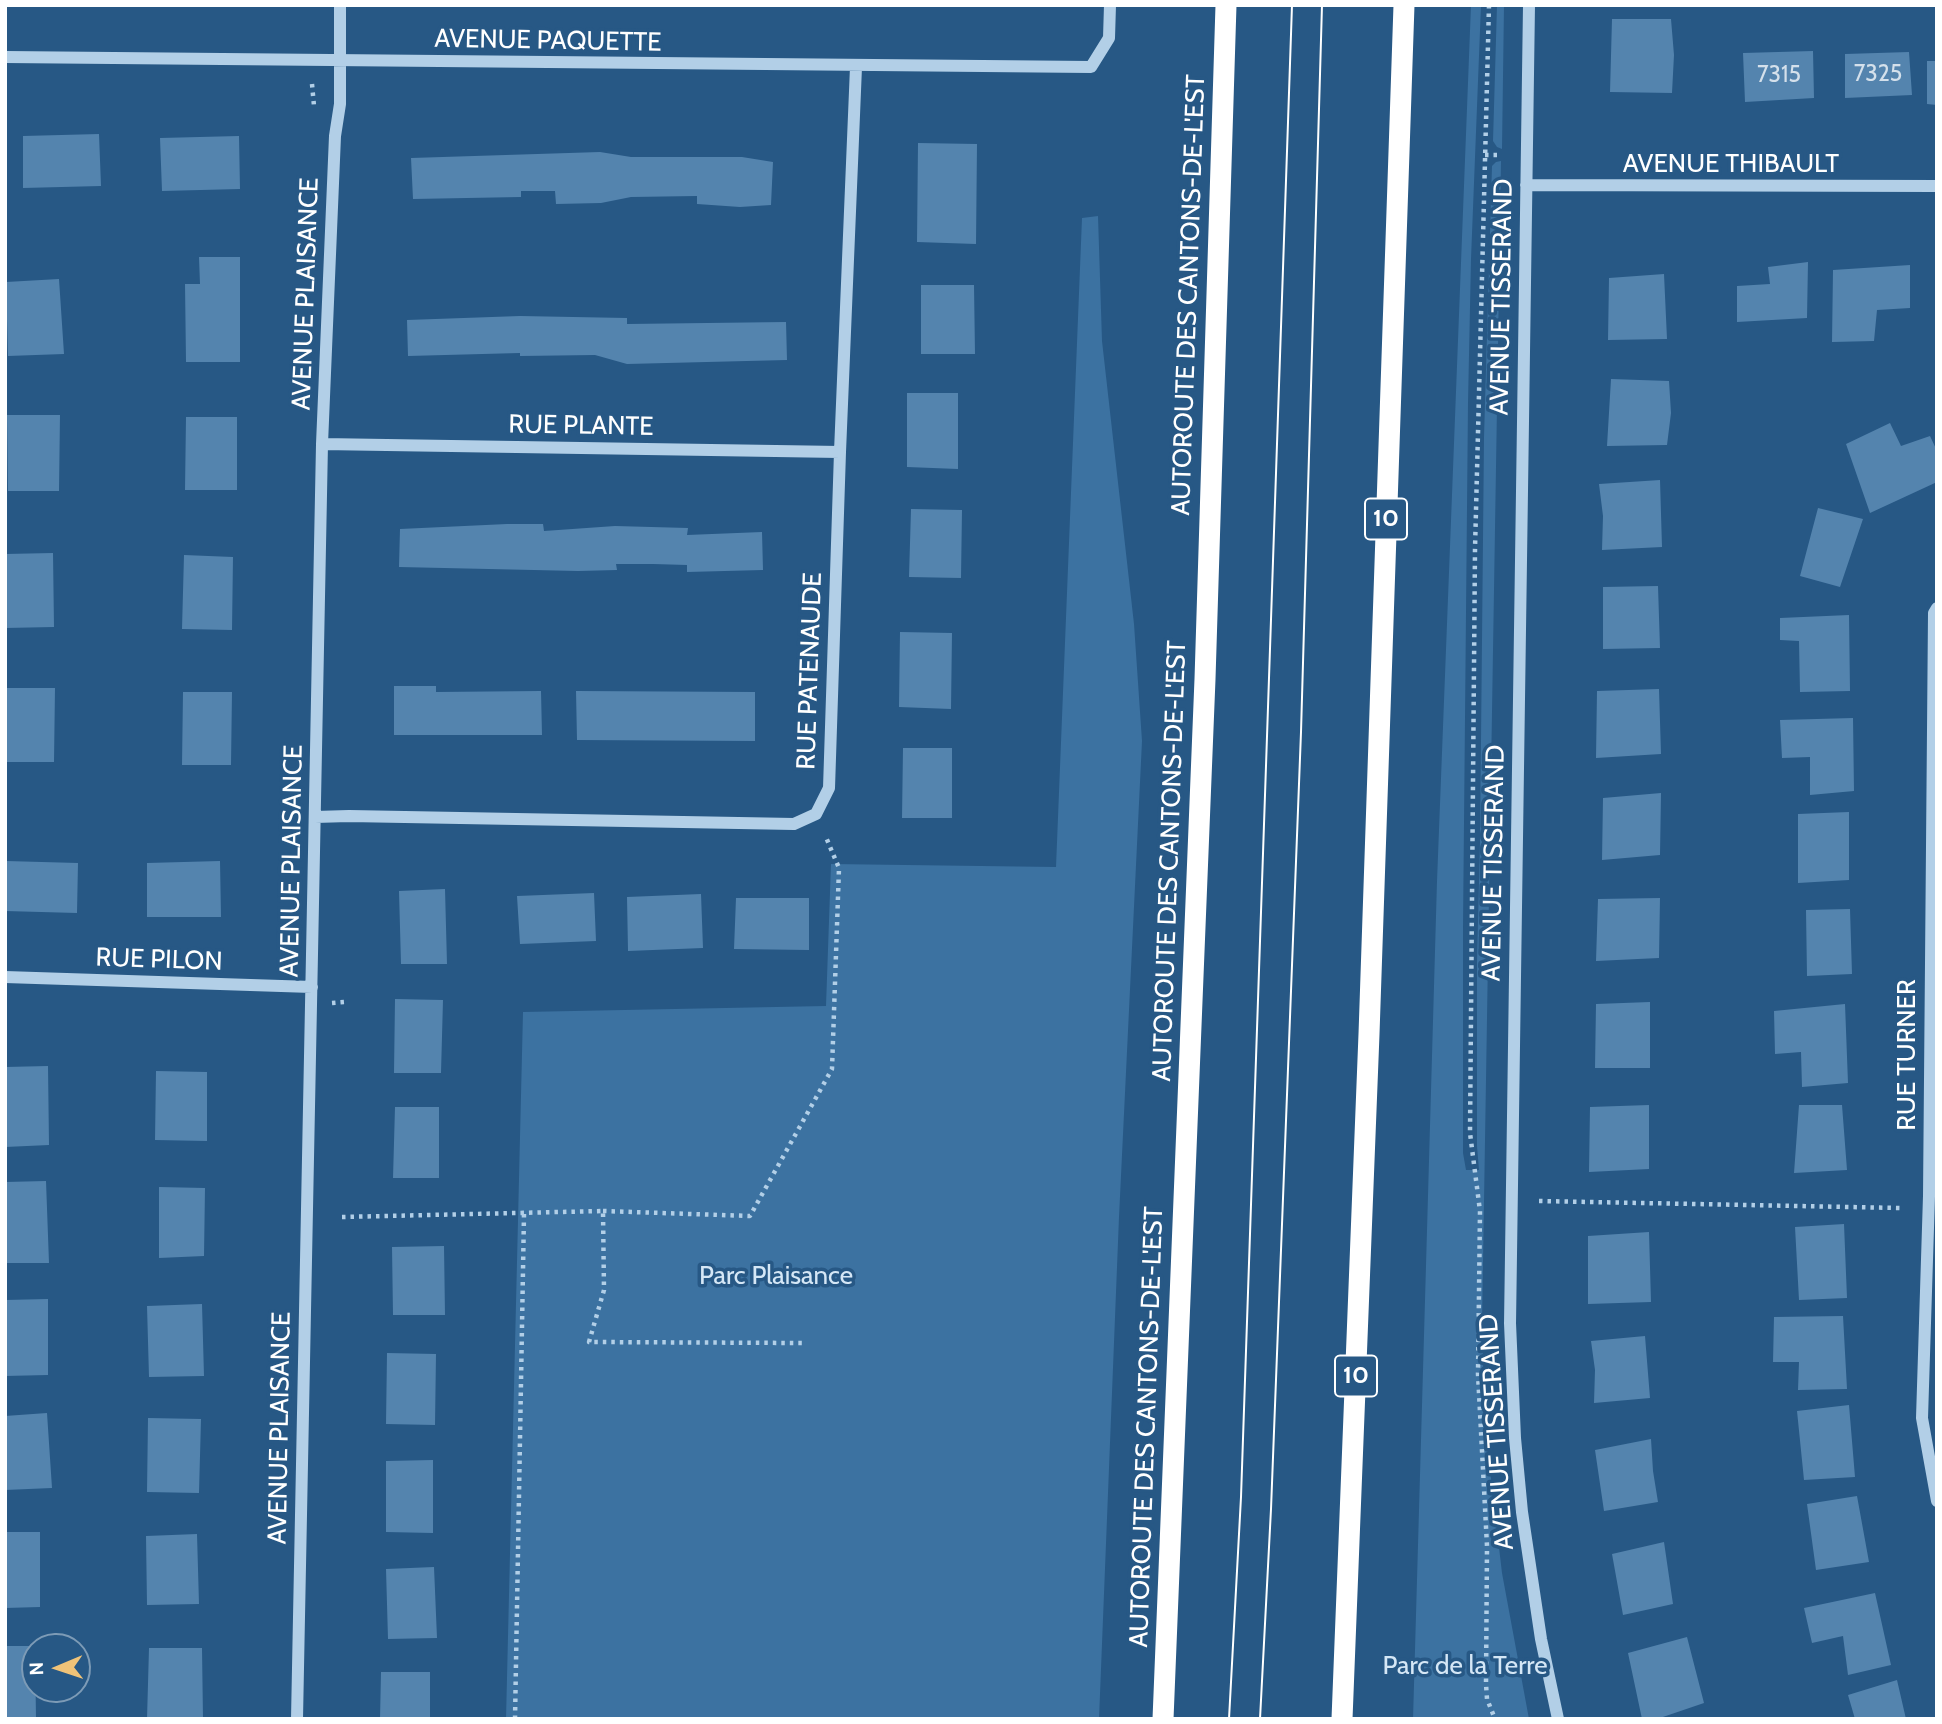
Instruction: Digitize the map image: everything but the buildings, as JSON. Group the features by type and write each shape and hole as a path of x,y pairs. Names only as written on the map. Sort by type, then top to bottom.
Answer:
{"highway":[{"name":"AUTOROUTE DES CANTONS-DE-L'EST","path":"1163,1719 1204,707 1226,5"},
{"name":"10","path":"1342,1719 1369,1034 1404,5"}],"street":[{"name":"AVENUE PLAISANCE","path":"297,1719 322,444 335,136 340,104 340,5"},
{"name":"AVENUE PAQUETTE","path":"5,57 856,67 1091,67 1109,38 1110,5"},
{"name":"AVENUE TISSERAND","path":"1529,5 1510,1334 1515,1438 1525,1540 1541,1639 1558,1719"},
{"name":"RUE PATENAUDE","path":"816,814 829,788 856,67"},
{"name":"AVENUE THIBAULT","path":"1526,185 1937,186"},
{"name":"RUE PLANTE","path":"322,444 840,453"},
{"name":"RUE TURNER","path":"1937,608 1934,613 1933,1196 1922,1418 1937,1501"},
{"path":"316,817 794,824 816,814"},
{"name":"RUE PILON","path":"5,977 312,987"}],"path":[{"name":"AVENUE TISSERAND","path":"1489,5 1475,549 1470,1133 1480,1211 1478,1374 1487,1546 1485,1676 1487,1699 1495,1719"},
{"path":"1485,155 1500,155"},
{"path":"342,1217 603,1211 750,1216 832,1069 839,869 816,814"},
{"path":"1539,1202 1901,1208"},
{"path":"603,1211 604,1290 589,1342 758,1345 803,1343"},
{"path":"514,1719 524,1214"}],"green space":[{"name":"Parc de la Terre","path":"1471,5 1481,5 1468,403 1463,1153 1466,1170 1479,1170 1477,962 1484,437 1492,166 1501,161 1482,1324 1485,1428 1502,1573 1529,1719 1413,1719 1437,881"},
{"path":"1497,5 1504,5 1502,149 1493,141"},
{"name":"Parc Plaisance","path":"1098,216 1102,341 1134,624 1142,741 1099,1719 506,1719 523,1012 826,1006 831,864 1056,867 1082,218"}],"tram line":[{"path":"1229,1719 1241,1497 1292,5"},
{"path":"1260,1719 1271,1509 1301,732 1322,5"}]}
